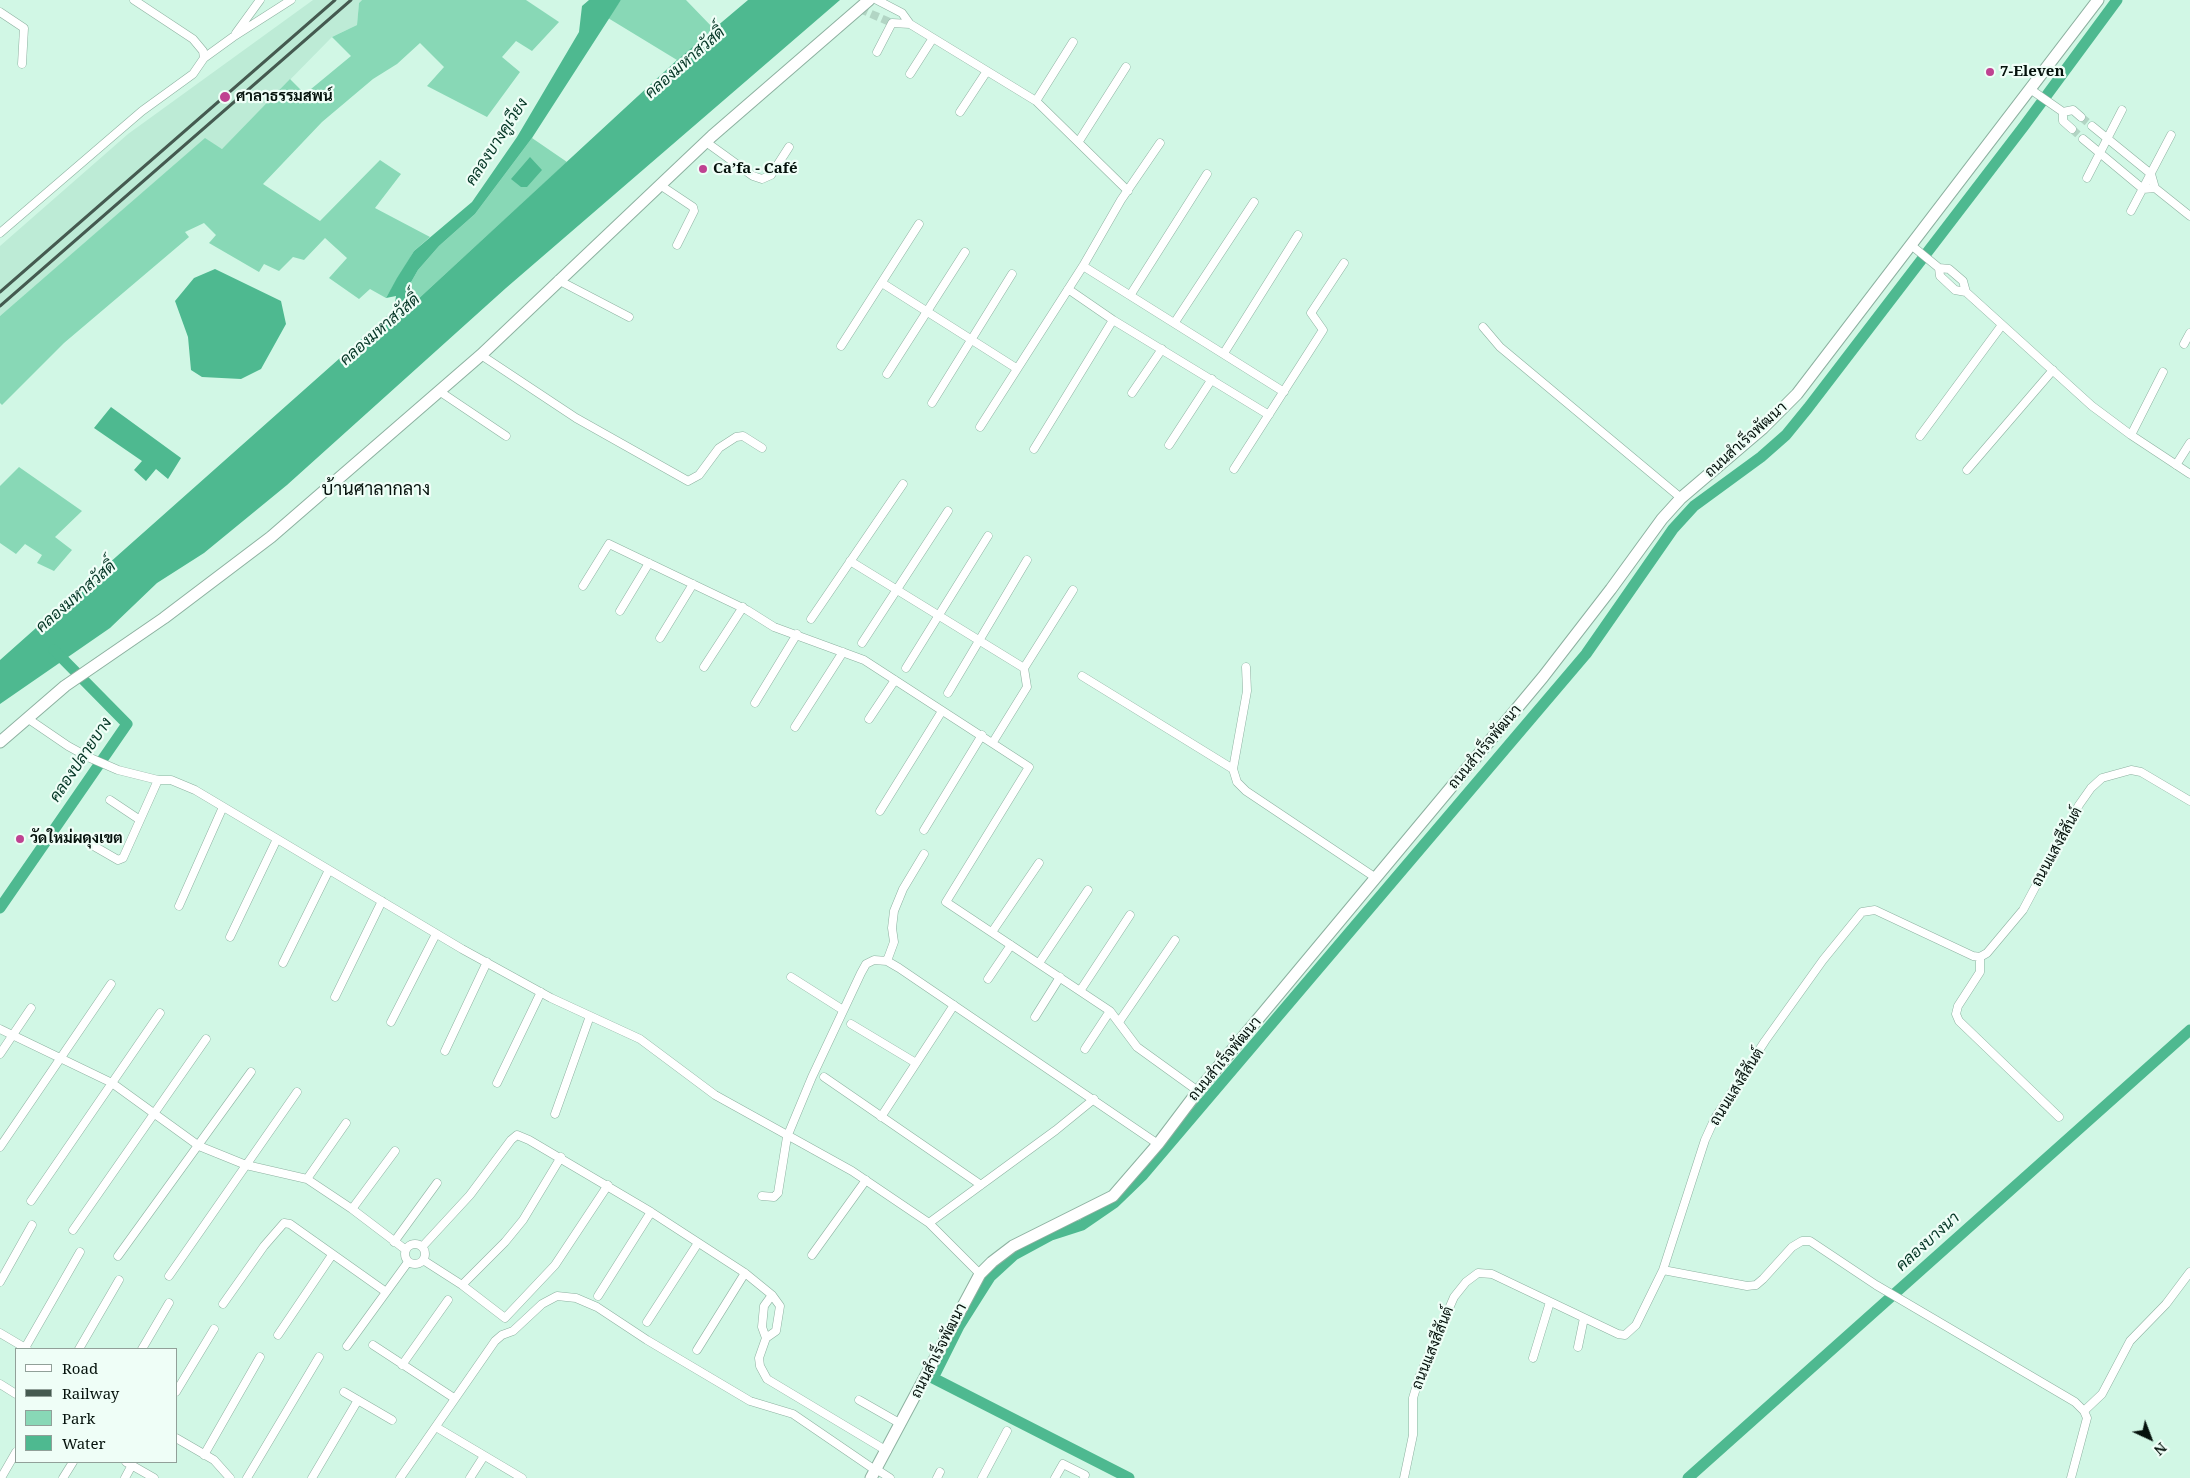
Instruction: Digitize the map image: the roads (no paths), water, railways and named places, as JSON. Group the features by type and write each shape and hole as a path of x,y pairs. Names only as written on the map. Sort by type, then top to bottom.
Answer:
{"street":[{"path":"134,0 193,39 203,51 204,58"},
{"path":"233,36 260,0"},
{"path":"0,233 142,111 193,74 204,58 233,36 291,0"},
{"path":"0,742 65,686 271,537 481,354 706,142 869,0"},
{"path":"876,0 902,13 910,24 1036,101 1128,190"},
{"name":"ถนนสำเร็จพัฒนา","path":"874,1472 922,1386 939,1348 980,1274 1013,1246 1113,1196 1158,1144 1198,1091 1543,677 1662,519 1681,498 1763,428 1797,394 2098,0"},
{"path":"0,12 24,28 22,64"},
{"path":"877,52 892,23 910,24"},
{"path":"910,74 933,38"},
{"path":"1036,101 1072,42"},
{"path":"1079,141 1126,67"},
{"path":"960,112 987,72"},
{"path":"2030,89 2061,111 2073,110 2080,116"},
{"path":"2087,178 2122,110"},
{"path":"2061,111 2063,121 2072,129"},
{"path":"2092,126 2151,174 2156,188 2190,215"},
{"path":"2131,211 2171,135"},
{"path":"2083,139 2143,189 2156,188"},
{"path":"706,142 753,176 762,179 771,175 789,147"},
{"path":"980,427 1083,266 1128,190 1160,143"},
{"path":"1132,294 1207,174"},
{"path":"660,185 693,207 694,211 677,245"},
{"path":"1175,322 1254,202"},
{"path":"841,346 919,224"},
{"path":"1224,353 1298,235"},
{"path":"1912,245 1937,266 1949,268 1963,281 1966,292"},
{"path":"887,374 965,252"},
{"path":"1234,469 1322,330 1311,314 1344,263"},
{"path":"1083,266 1132,294 1284,392"},
{"path":"1937,266 1940,276 1955,290 1966,292 2092,406 2131,435 2190,474"},
{"path":"932,403 1012,274"},
{"path":"558,280 629,317"},
{"path":"882,283 1016,368"},
{"path":"1068,289 1113,320 1269,415"},
{"path":"1034,448 1113,320"},
{"path":"1920,436 2002,325"},
{"path":"1483,327 1500,347 1681,498"},
{"path":"2184,344 2190,333"},
{"path":"1132,393 1162,349"},
{"path":"481,354 576,418 688,481 699,475 719,448 736,437 743,436 762,448"},
{"path":"1967,470 2053,370"},
{"path":"2131,435 2163,372"},
{"path":"1169,445 1212,379"},
{"path":"439,391 506,436"},
{"path":"2176,465 2190,443"},
{"path":"811,619 903,484"},
{"path":"862,643 898,591 948,511"},
{"path":"906,668 988,536"},
{"path":"583,586 609,544 743,607 774,627 864,660 1029,767 946,902 1110,1011 1137,1047 1198,1091"},
{"path":"948,693 1027,560"},
{"path":"850,561 1024,668"},
{"path":"620,611 649,563"},
{"path":"660,638 693,584"},
{"path":"993,742 1027,687 1024,668 1073,590"},
{"path":"704,667 743,607"},
{"path":"755,702 797,634"},
{"path":"795,727 843,652"},
{"path":"1246,667 1247,691 1233,769 1237,782 1246,791 1376,878"},
{"path":"1082,676 1233,769"},
{"path":"870,719 895,680"},
{"path":"880,811 942,711"},
{"path":"27,718 68,746 118,770 158,780 171,780 195,790 436,934 541,992 640,1039 715,1095 852,1171 929,1223 980,1274"},
{"path":"924,830 982,735"},
{"name":"ถนนแสงสีสันต์","path":"1404,1478 1413,1435 1413,1398 1420,1375 1454,1297 1466,1282 1478,1273 1492,1274 1618,1334 1625,1335 1631,1331 1641,1317 1663,1270 1705,1140 1715,1118 1823,960 1862,912 1875,910 1973,956 1980,957 1987,953 2023,910 2079,805 2102,778 2131,770 2141,772 2190,801"},
{"path":"92,845 121,860 158,780"},
{"path":"110,800 140,820"},
{"path":"179,906 223,807"},
{"path":"230,937 277,838"},
{"path":"887,961 894,942 892,928 894,910 903,889 924,854"},
{"path":"992,932 1039,863"},
{"path":"283,963 329,870"},
{"path":"1039,963 1088,890"},
{"path":"335,997 382,901"},
{"path":"1080,991 1130,915"},
{"path":"391,1022 436,934"},
{"path":"1119,1022 1175,940"},
{"path":"988,978 1012,945"},
{"path":"1980,957 1980,972 1958,1006 1956,1014 1959,1021 2059,1117"},
{"path":"762,1196 774,1196 778,1193 787,1136 843,1010 866,964 874,960 887,961 1158,1144"},
{"path":"445,1051 487,962"},
{"path":"791,977 843,1010"},
{"path":"1035,1017 1060,977"},
{"path":"0,1148 111,984"},
{"path":"497,1083 541,992"},
{"path":"881,1117 954,1005"},
{"path":"0,1054 31,1008"},
{"path":"1085,1049 1110,1011"},
{"path":"31,1201 160,1013"},
{"path":"555,1114 590,1016"},
{"path":"851,1024 916,1063"},
{"path":"0,1029 112,1083 199,1146 246,1164 307,1179 352,1209 406,1250"},
{"path":"73,1230 152,1113 206,1039"},
{"path":"118,1256 251,1072"},
{"path":"824,1077 981,1185"},
{"path":"168,1276 297,1092"},
{"path":"929,1223 1094,1099"},
{"path":"307,1179 346,1123"},
{"path":"422,1247 470,1195 511,1140 517,1135 561,1157 608,1185 745,1273 772,1295 780,1306 776,1331 766,1338 759,1358 760,1366 767,1379 887,1451"},
{"path":"352,1209 395,1151"},
{"path":"462,1285 495,1253 524,1220 561,1157"},
{"path":"812,1255 866,1180"},
{"path":"394,1242 437,1183"},
{"path":"423,1260 462,1285 505,1318 555,1265 608,1185"},
{"path":"598,1296 651,1212"},
{"path":"223,1304 264,1246 284,1223 290,1224 386,1292"},
{"path":"0,1282 32,1225"},
{"path":"1663,1270 1747,1286 1756,1285 1792,1247 1802,1241 1810,1241 1876,1286 2064,1394 2084,1411 2087,1418 2071,1478"},
{"path":"646,1322 698,1243"},
{"path":"413,1244 422,1247 425,1252 423,1260 417,1264 408,1262 405,1259 406,1250 413,1244"},
{"path":"27,1348 80,1252"},
{"path":"278,1335 332,1255"},
{"path":"347,1346 408,1262"},
{"path":"2084,1411 2102,1394 2130,1341 2166,1304 2190,1272"},
{"path":"697,1350 745,1273"},
{"path":"80,1348 119,1280"},
{"path":"766,1338 762,1327 764,1306 772,1295"},
{"path":"400,1478 495,1341 502,1335 513,1331 542,1304 557,1296 576,1298 597,1307 646,1340 750,1401 793,1414 874,1472 890,1478"},
{"path":"402,1365 448,1300"},
{"path":"1533,1358 1550,1302"},
{"path":"143,1348 169,1303"},
{"path":"1578,1347 1584,1318"},
{"path":"178,1389 214,1329"},
{"path":"0,1333 24,1348"},
{"path":"373,1345 454,1398"},
{"path":"204,1455 260,1357"},
{"path":"247,1478 319,1357"},
{"path":"0,1384 15,1393"},
{"path":"344,1392 392,1420"},
{"path":"312,1478 358,1400"},
{"path":"859,1400 901,1424"},
{"path":"436,1427 522,1478"},
{"path":"982,1478 1007,1431"},
{"path":"178,1439 219,1465 230,1478"},
{"path":"1,1478 15,1454"},
{"path":"470,1478 484,1456"},
{"path":"63,1478 72,1463"},
{"path":"125,1478 129,1464 154,1478"},
{"path":"1055,1478 1063,1464 1085,1475 1084,1478"}],"water":[{"name":"คลองมหาสวัสดิ์","path":"589,0 621,0 532,138 475,214 439,246 418,270 410,284 416,301 677,60 748,0 840,0 506,288 287,485 204,553 157,583 110,628 0,704 0,660 394,310 396,296 386,298 397,278 414,251 472,202 517,137 579,32 582,6"},
{"path":"530,157 542,170 527,187 521,187 511,179"},
{"path":"215,269 281,301 286,324 261,369 241,379 202,377 191,370 188,337 175,301 194,278"},
{"path":"111,407 181,458 168,479 156,469 146,481 134,470 142,461 94,428"}],"waterway":[{"path":"1129,1478 933,1378 959,1326 990,1277 1014,1255 1051,1235 1082,1225 1114,1203 1143,1175 1586,654 1673,529 1694,506 1761,457 1786,435 2024,126 2117,0"},
{"name":"คลองปลายบาง","path":"0,908 127,724 54,650"},
{"name":"คลองบางนา","path":"1688,1478 2190,1030"}],"tunnel":[{"path":"860,9 892,23"},
{"path":"2081,117 2092,126"},
{"path":"2072,129 2083,139"}],"railway":[{"path":"0,292 335,0"},
{"path":"0,306 351,0"}],"place":[{"name":"7-Eleven","path":"1990,72"},
{"name":"ศาลาธรรมสพน์","path":"225,97"},
{"name":"Ca’fa - Café","path":"703,169"},
{"name":"วัดใหม่ผดุงเขต","path":"20,839"}],"district":[{"name":"บ้านศาลากลาง","path":"376,490"}],"water label":[{"name":"คลองบางคูเวียง","path":"497,142"}]}
